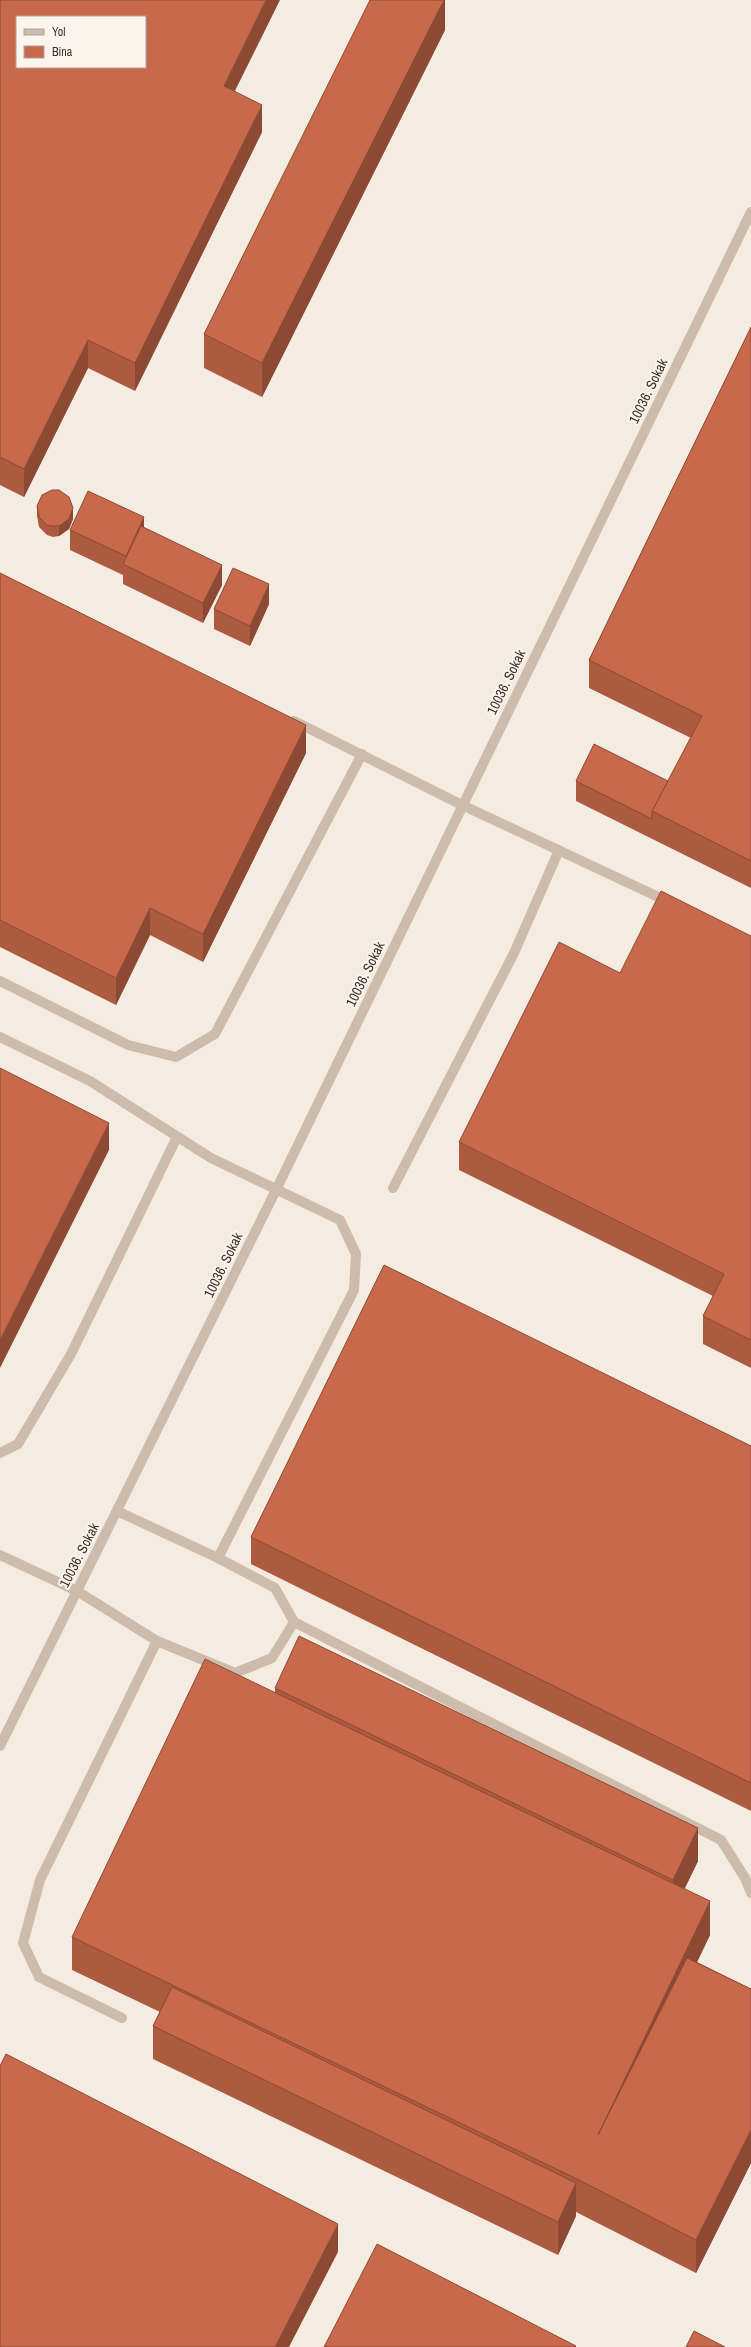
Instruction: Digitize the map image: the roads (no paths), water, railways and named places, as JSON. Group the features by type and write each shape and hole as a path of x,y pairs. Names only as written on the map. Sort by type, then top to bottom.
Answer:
{"street":[{"name":"10036. Sokak","path":"0,1746 276,1190 751,212"},
{"path":"283,716 462,805 680,907"},
{"path":"0,981 128,1045 176,1057 215,1034 362,754"},
{"path":"393,1188 514,953 559,850"},
{"path":"0,1037 90,1081 211,1158 340,1220 356,1254 354,1290 218,1558"},
{"path":"0,1453 18,1444 71,1354 177,1137"},
{"path":"117,1510 218,1558 275,1588 294,1622 721,1840 745,1878 751,1893"},
{"path":"0,1555 77,1591 157,1641 235,1673 272,1658 294,1622"},
{"path":"122,2018 39,1977 23,1943 40,1880 157,1641"}]}
